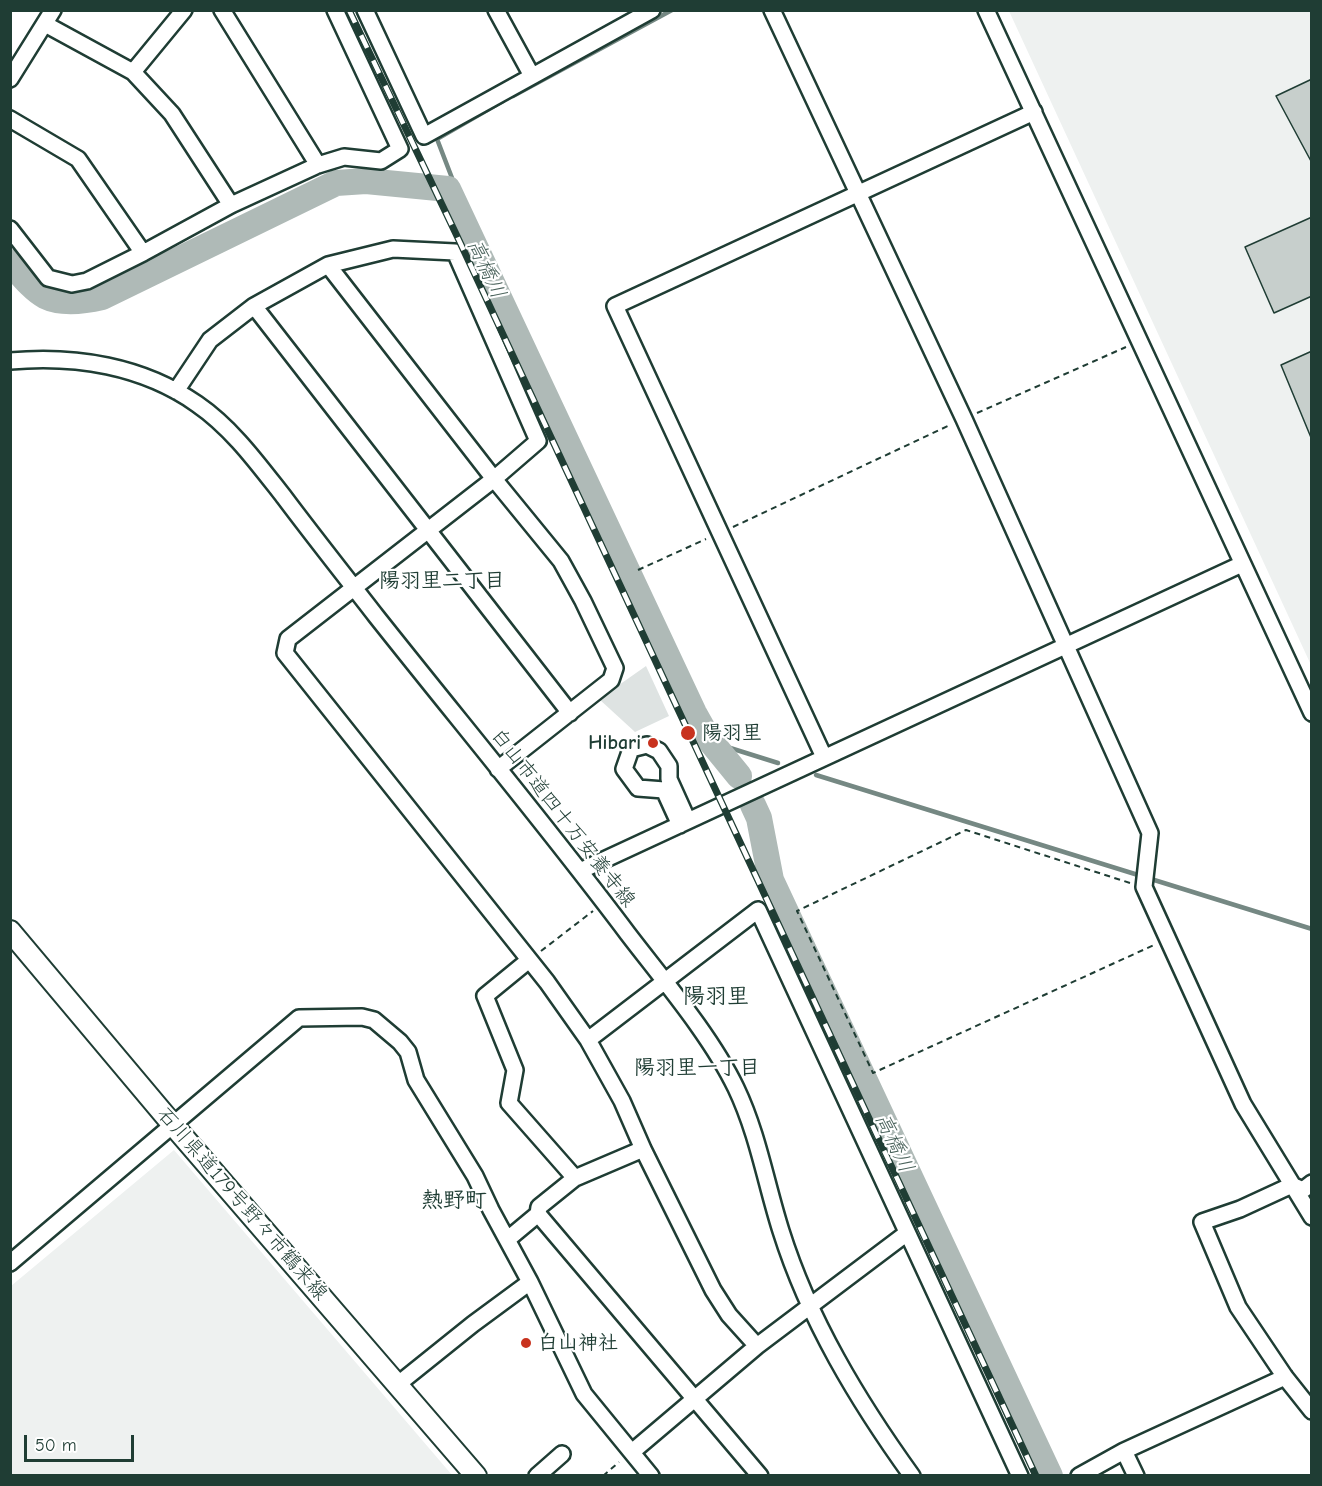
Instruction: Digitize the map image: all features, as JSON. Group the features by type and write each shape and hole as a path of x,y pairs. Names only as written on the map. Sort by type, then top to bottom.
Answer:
{"main road":[{"name":"石川県道179号野々市鶴来線","path":"12,934 173,1125 476,1476"}],"street":[{"path":"133,72 184,10"},
{"path":"222,10 318,165"},
{"path":"10,229 48,278 72,284 87,281 231,205 318,165 344,157 381,161 400,148 335,10"},
{"path":"365,10 424,136 644,12"},
{"path":"496,10 532,76"},
{"path":"772,10 964,419 1150,833 1144,881 1166,939 1243,1104 1311,1217"},
{"path":"986,10 1311,713"},
{"path":"10,79 49,17 133,72 172,114 231,205"},
{"path":"825,758 615,306 1034,112"},
{"path":"10,119 78,159 143,253"},
{"path":"176,391 210,339 255,306 328,265 393,249 454,252 538,441 494,479 353,586 288,639 285,653 529,960 588,1040 622,1101 712,1290 729,1315 757,1346"},
{"path":"328,265 494,479 561,561 615,668 611,680 498,769"},
{"path":"255,306 570,712"},
{"name":"白山市道四十万安養寺線","path":"10,361 39,358 92,362 137,374 199,404 248,451 580,871 705,1038 736,1087 760,1150 781,1231 810,1307 848,1379 912,1476"},
{"path":"580,871 1242,564"},
{"path":"647,745 659,750 669,766 669,779 684,823 664,790 638,788 624,769 631,749 647,745"},
{"path":"588,1040 758,910 1015,1474"},
{"path":"529,960 485,996 515,1070 509,1103 575,1178"},
{"path":"10,1263 299,1018 362,1017 374,1020 408,1052 416,1080 475,1176 584,1394 651,1476"},
{"path":"508,1239 538,1214 539,1208 575,1178 643,1149"},
{"path":"1311,1183 1303,1190 1292,1185 1240,1209 1202,1222 1238,1307 1285,1377 1311,1410"},
{"path":"538,1214 760,1476"},
{"path":"632,1452 757,1346 906,1233"},
{"path":"397,1385 530,1282"},
{"path":"1079,1476 1124,1451 1285,1377"},
{"path":"1124,1451 1136,1476"},
{"path":"537,1476 562,1454"}],"path":[{"path":"638,570 964,419 1139,341"},
{"path":"1144,881 966,830 797,911 873,1073 1166,939"},
{"path":"529,960 604,903"},
{"path":"603,1476 632,1452"}],"shaded area":[{"path":"1009,11 1311,11 1311,665"},
{"path":"646,666 669,716 635,732 599,699"},
{"path":"174,1150 452,1475 11,1475 11,1286"}],"building":[{"path":"1312,79 1312,163 1276,96"},
{"path":"1312,217 1312,296 1274,313 1245,247"},
{"path":"1312,351 1312,440 1281,365"}],"waterway":[{"path":"513,96 672,10"},
{"path":"448,189 452,178 437,139 503,101"},
{"name":"高橋川","path":"10,262 31,285 51,299 88,300 102,297 336,183 366,181 448,189 694,713 708,738 739,776"},
{"path":"708,738 727,747 778,763"},
{"path":"816,775 1312,929"},
{"name":"高橋川","path":"753,805 759,818 771,880 1050,1476"}],"railway":[{"path":"349,10 457,236 1036,1476"}],"place":[{"name":"陽羽里","path":"688,733"},
{"name":"Hibari","path":"653,743"},
{"name":"白山神社","path":"526,1343"}],"district":[{"name":"陽羽里二丁目","path":"442,581"},
{"name":"陽羽里","path":"716,997"},
{"name":"陽羽里一丁目","path":"697,1068"},
{"name":"熱野町","path":"454,1201"}]}
